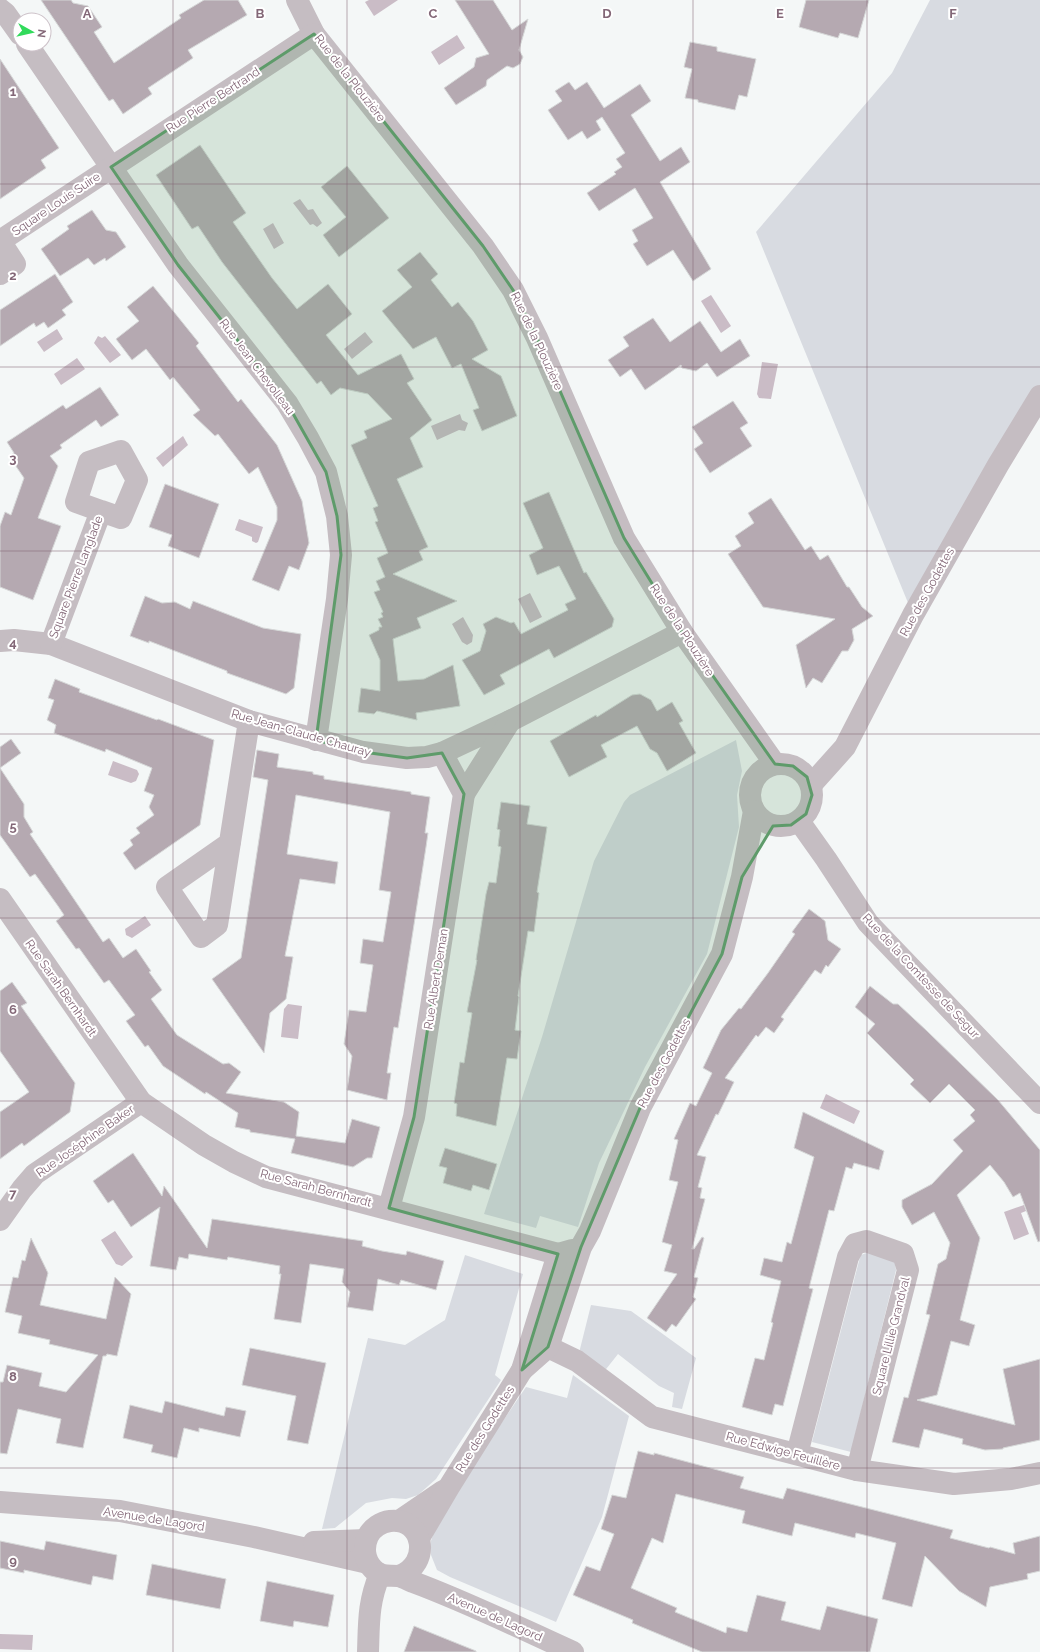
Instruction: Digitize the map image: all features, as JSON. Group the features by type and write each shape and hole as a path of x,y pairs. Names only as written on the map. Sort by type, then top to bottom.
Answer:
{"street":[{"name":"Rue de la Plouzière","path":"297,0 314,34 483,246 513,290 540,345 624,538 682,632 736,708 767,768"},
{"path":"0,9 6,13 12,22"},
{"name":"Rue Pierre Bertrand","path":"111,167 314,34"},
{"name":"Rue Jean Chevolleau","path":"32,52 178,265 287,403 326,472 337,516 341,555 337,599 316,740"},
{"name":"Square Louis Suire","path":"0,274 15,264 0,241 111,167"},
{"name":"Rue des Godettes","path":"811,785 845,747 913,615 998,465 1040,396"},
{"name":"Square Pierre Langlade","path":"50,644 101,511"},
{"name":"Rue Jean-Claude Chauray","path":"0,641 14,640 50,644 249,721 363,752 407,758 427,757 442,753 510,721 682,632"},
{"path":"230,843 249,721"},
{"path":"442,753 464,794 510,721"},
{"path":"784,764 793,766 807,777 811,785 812,795 806,814 799,821 791,825 782,827 773,826 759,818 750,801 750,791 753,781 767,768 784,764"},
{"name":"Rue Albert Deman","path":"390,1208 414,1117 464,794"},
{"name":"Rue des Godettes","path":"548,1347 581,1247 590,1231 640,1108 722,954 742,877 754,811"},
{"name":"Rue de la Comtesse de Segur","path":"799,821 868,923 1040,1104"},
{"name":"Rue des Godettes","path":"742,877 773,826"},
{"name":"Rue Sarah Bernhardt","path":"0,899 141,1102 204,1144 234,1162 266,1177 390,1208 558,1254"},
{"name":"Rue Joséphine Baker","path":"0,1220 22,1189 35,1174 141,1102"},
{"name":"Square Lillie Grandval","path":"797,1454 848,1257 855,1244 866,1241 903,1254 908,1270 858,1470"},
{"path":"522,1370 558,1254 581,1247"},
{"path":"522,1370 548,1347"},
{"name":"Rue Edwige Feuillère","path":"548,1347 577,1361 652,1417 858,1470 954,1484 1011,1480 1040,1474"},
{"name":"Rue des Godettes","path":"419,1538 448,1487 522,1370"},
{"name":"Rue des Godettes","path":"399,1522 448,1487"},
{"name":"Avenue de Lagord","path":"0,1502 120,1511 282,1543 382,1571 438,1591 573,1652"},
{"path":"390,1521 407,1525 419,1538 421,1546 418,1561 406,1574 382,1571 364,1548 366,1540 373,1530 383,1523 390,1521"},
{"name":"Avenue de Lagord","path":"282,1543 366,1540"},
{"name":"Avenue de Lagord","path":"418,1561 438,1591"},
{"path":"368,1652 369,1612 374,1588 382,1571"}],"highlighted area":[{"path":"314,34 483,246 513,290 537,338 624,538 682,632 775,764 793,766 807,777 812,795 806,814 791,825 773,826 742,877 722,954 640,1108 581,1247 548,1347 522,1370 558,1254 389,1208 414,1117 464,794 442,753 407,758 363,752 316,740 341,555 337,516 326,472 287,403 178,265 111,167"}],"shaded area":[{"path":"369,0 398,0 374,16 365,2"},
{"path":"930,0 1040,0 1040,396 913,615 756,232 892,73"},
{"path":"457,35 465,48 439,65 431,52"},
{"path":"300,199 308,210 313,209 322,223 317,227 313,224 310,225 293,203"},
{"path":"273,223 284,243 274,249 263,229"},
{"path":"711,295 731,326 721,333 701,301"},
{"path":"57,329 63,339 44,352 37,342"},
{"path":"365,332 373,342 352,359 344,349"},
{"path":"98,336 102,338 105,336 121,355 110,363 94,343"},
{"path":"77,358 85,369 61,385 54,374"},
{"path":"762,362 778,364 771,399 759,398 757,394"},
{"path":"460,414 462,420 468,423 465,431 459,430 437,440 431,426"},
{"path":"183,436 188,445 163,467 156,458"},
{"path":"239,519 263,527 258,542 256,543 252,541 252,537 235,530"},
{"path":"530,593 542,617 530,623 518,599"},
{"path":"463,617 473,635 472,642 467,645 462,642 452,624"},
{"path":"736,740 742,771 737,795 739,827 707,954 645,1067 599,1163 578,1227 540,1216 536,1228 484,1214 542,1037 594,861 624,802 630,795"},
{"path":"113,761 137,770 139,774 136,781 131,783 108,775"},
{"path":"145,916 151,925 132,938 126,935 125,929"},
{"path":"288,1004 302,1006 298,1039 281,1037 284,1009"},
{"path":"826,1094 860,1111 854,1124 820,1108"},
{"path":"1024,1205 1026,1211 1021,1213 1029,1234 1014,1240 1004,1212"},
{"path":"115,1231 133,1257 122,1266 116,1264 101,1240"},
{"path":"869,1252 895,1262 896,1270 851,1452 812,1442 859,1261 861,1255"},
{"path":"465,1255 523,1274 495,1375 501,1380 436,1479 418,1495 406,1499 392,1498 366,1503 335,1528 322,1529 368,1338 405,1345 445,1320"},
{"path":"591,1305 631,1311 696,1358 682,1409 672,1407 674,1393 659,1386 618,1354 599,1378 577,1361"},
{"path":"573,1375 629,1416 602,1517 556,1622 450,1577 437,1570 431,1555 431,1541 439,1515 526,1387 567,1398"},
{"path":"0,1634 33,1635 32,1650 0,1649"}],"building":[{"path":"41,0 71,0 73,3 88,6 102,27 94,32 114,63 181,18 179,15 204,0 238,0 247,15 188,50 193,58 148,88 152,94 123,114 113,99 109,101 52,16 52,12 49,12"},
{"path":"455,0 493,0 512,30 528,19 519,50 523,57 520,64 513,68 507,66 487,80 486,86 456,105 444,88 474,67 476,58 489,54"},
{"path":"806,0 869,0 858,38 840,33 838,38 799,27"},
{"path":"690,42 717,47 717,51 756,59 747,97 739,95 735,110 685,98 692,69 684,67"},
{"path":"0,59 59,148 41,160 46,168 0,199"},
{"path":"569,82 575,90 587,82 604,108 640,84 651,101 631,115 660,161 681,147 690,162 660,182 711,269 693,281 673,250 647,266 633,244 638,241 632,230 653,218 635,188 599,211 587,193 616,174 614,172 622,167 616,159 625,153 602,117 596,121 601,130 587,139 582,131 568,140 548,110 562,101 555,91"},
{"path":"200,145 246,213 233,222 272,278 297,309 328,284 352,314 326,335 358,375 401,354 414,379 407,383 432,420 410,438 423,467 397,479 428,547 419,551 423,560 393,574 457,601 417,618 421,628 393,639 398,681 424,679 453,665 460,706 416,713 417,720 377,711 374,714 358,712 361,688 380,691 380,660 369,635 379,630 379,627 382,627 378,619 383,617 381,613 383,612 374,592 380,590 376,581 385,577 377,558 388,553 375,522 378,521 373,508 378,506 351,445 367,438 364,431 392,419 368,394 340,388 331,395 321,381 317,384 222,262 198,226 192,229 156,175"},
{"path":"347,166 389,218 339,257 323,235 346,217 321,187"},
{"path":"92,210 106,230 116,232 126,247 106,261 105,258 94,265 88,258 60,276 41,249 69,229 67,226"},
{"path":"420,252 438,274 431,280 452,307 458,302 473,321 488,350 472,359 501,376 517,416 482,431 473,410 479,408 461,364 452,368 436,337 413,349 382,311 412,287 397,270"},
{"path":"55,274 73,302 62,310 66,315 48,328 44,322 36,327 34,323 0,346 0,310"},
{"path":"153,286 199,343 196,346 238,402 241,399 277,445 302,501 309,543 299,570 289,566 279,591 252,580 277,520 277,507 258,467 249,474 218,434 215,436 193,415 200,410 173,377 170,380 146,349 132,360 116,339 139,321 127,307"},
{"path":"653,318 670,342 700,321 721,352 740,339 750,356 717,377 707,363 696,371 682,368 681,365 645,390 631,369 620,377 608,360 629,346 623,337"},
{"path":"100,387 119,415 101,427 96,420 60,445 62,448 50,456 58,466 38,518 61,526 33,600 0,587 0,526 5,512 11,515 24,478 9,456 14,453 7,442 63,405 66,409"},
{"path":"733,401 748,423 740,428 752,446 710,473 694,449 703,443 692,427"},
{"path":"165,484 219,504 199,558 168,546 172,535 149,527"},
{"path":"549,492 584,573 586,572 614,619 612,627 554,658 549,649 500,675 505,684 484,695 462,660 480,651 486,631 483,624 496,617 511,623 514,622 521,634 568,610 565,604 576,599 559,566 537,575 529,555 543,548 523,503"},
{"path":"771,498 805,550 811,546 820,560 828,555 847,587 849,587 862,607 873,616 852,629 854,640 848,651 842,651 822,683 813,678 806,688 796,645 835,619 763,607 728,554 741,546 735,536 754,523 748,513"},
{"path":"145,596 162,603 175,602 190,609 193,601 263,628 301,634 294,688 286,694 227,673 227,671 149,641 149,643 130,636"},
{"path":"55,679 80,689 79,692 214,740 200,825 135,870 123,853 133,845 130,840 140,833 136,828 154,815 149,807 154,795 144,791 152,768 106,749 105,752 54,733 56,725 47,720 54,700 48,698"},
{"path":"640,694 651,700 657,711 672,702 683,721 679,723 696,753 667,771 657,753 650,749 637,726 601,745 607,757 569,777 550,741 596,715 597,717 632,695"},
{"path":"11,739 21,753 0,768 0,747"},
{"path":"257,750 279,754 277,767 313,772 313,774 324,776 324,779 411,792 411,794 430,797 425,833 428,833 398,1028 394,1027 387,1073 391,1073 387,1100 347,1090 352,1056 344,1044 349,1010 366,1012 373,965 360,963 363,939 383,942 391,892 379,890 390,812 296,795 287,854 338,862 335,884 300,879 285,956 293,957 286,999 270,1013 264,1053 212,979 241,958 268,780 253,777"},
{"path":"0,768 24,804 24,817 33,832 30,834 103,942 109,938 123,958 136,949 151,971 149,972 162,990 151,999 177,1035 223,1064 229,1063 241,1072 226,1093 284,1102 299,1112 296,1136 345,1143 352,1119 380,1127 372,1158 367,1158 353,1167 291,1153 295,1139 250,1132 250,1130 235,1127 238,1113 206,1092 205,1094 163,1066 148,1045 145,1047 126,1021 135,1015 109,980 104,983 79,948 76,949 56,921 64,915 58,906 35,874 30,877 0,835"},
{"path":"501,802 530,806 527,824 547,827 537,892 539,893 534,932 528,931 518,996 515,1030 521,1031 517,1059 507,1058 496,1126 456,1116 457,1104 454,1103 460,1062 464,1063 472,1013 467,1012 477,960 486,894 489,882 496,883 501,847 498,846 500,830 497,829"},
{"path":"809,909 825,921 828,940 841,949 828,967 826,965 821,974 815,970 781,1017 784,1019 774,1033 766,1027 758,1037 756,1035 725,1078 734,1082 718,1115 716,1114 697,1155 706,1157 698,1187 702,1188 700,1198 705,1199 692,1249 694,1249 702,1237 704,1238 694,1277 698,1278 693,1297 696,1299 676,1327 672,1324 666,1332 647,1318 677,1274 664,1271 672,1245 662,1242 678,1182 669,1180 678,1140 674,1139 690,1103 696,1106 712,1073 703,1068 721,1030 739,1008 741,1009 768,973 795,934 792,932"},
{"path":"12,982 27,1003 21,1006 75,1083 70,1112 24,1146 22,1143 0,1159 0,1112 29,1092 0,1051 0,991"},
{"path":"870,986 893,1004 898,1004 927,1031 998,1100 1040,1150 1040,1241 1038,1242 1020,1193 1013,1197 1004,1182 990,1165 957,1195 980,1238 960,1320 975,1325 969,1346 951,1341 937,1395 917,1400 1015,1425 1003,1369 1040,1359 1040,1440 1003,1449 985,1450 962,1444 963,1439 924,1429 919,1448 892,1442 904,1397 908,1398 930,1315 926,1314 938,1264 946,1259 950,1243 934,1212 912,1225 902,1207 902,1200 932,1184 963,1151 953,1140 975,1121 970,1115 975,1110 949,1084 930,1103 910,1084 914,1080 867,1033 875,1024 855,1007"},
{"path":"803,1112 884,1151 879,1170 854,1163 852,1169 846,1167 834,1211 829,1210 809,1288 813,1289 783,1406 775,1404 772,1415 742,1407 755,1358 764,1360 781,1281 760,1275 764,1258 782,1262 787,1242 791,1244 814,1157 794,1148"},
{"path":"445,1148 497,1164 489,1190 473,1185 471,1191 443,1183 447,1168 439,1166"},
{"path":"133,1153 162,1196 164,1186 207,1248 212,1219 363,1241 362,1246 382,1251 406,1255 407,1251 444,1261 436,1290 401,1280 399,1285 378,1279 373,1311 347,1307 350,1292 342,1282 344,1269 310,1264 301,1323 274,1319 281,1274 279,1274 280,1266 228,1257 227,1260 189,1254 188,1259 179,1257 176,1270 150,1266 160,1207 131,1227 113,1200 108,1203 93,1181"},
{"path":"31,1238 48,1273 40,1305 106,1319 115,1277 131,1294 117,1356 107,1354 106,1356 103,1356 83,1448 56,1443 61,1419 18,1409 7,1454 0,1453 0,1382 3,1382 7,1365 42,1373 39,1386 66,1392 98,1355 49,1344 50,1340 18,1333 22,1316 5,1312 13,1277 18,1278 22,1260 25,1261"},
{"path":"250,1348 326,1363 308,1444 287,1440 296,1396 242,1385"},
{"path":"165,1401 224,1416 226,1407 246,1411 240,1437 199,1428 199,1432 184,1428 177,1458 151,1452 153,1445 123,1438 130,1405 162,1413"},
{"path":"638,1451 654,1455 654,1453 744,1477 740,1488 783,1499 787,1488 953,1530 950,1538 1015,1554 1013,1543 1040,1536 1040,1571 1027,1574 1028,1579 990,1587 986,1607 959,1591 925,1556 912,1607 882,1599 896,1543 856,1533 855,1538 795,1523 792,1536 742,1523 745,1511 676,1494 663,1543 652,1538 631,1588 677,1608 675,1612 726,1633 727,1627 747,1632 757,1595 786,1602 781,1620 820,1630 827,1606 878,1619 870,1652 702,1652 632,1623 633,1620 573,1595 586,1566 600,1571 614,1534 601,1529 612,1495 626,1498"},
{"path":"0,1541 44,1550 46,1541 117,1555 113,1580 93,1576 91,1585 24,1570 24,1573 0,1568"},
{"path":"152,1564 226,1579 220,1609 146,1595"},
{"path":"267,1581 334,1595 328,1627 294,1621 293,1627 260,1621"},
{"path":"414,1626 476,1651 476,1652 404,1652"}]}
